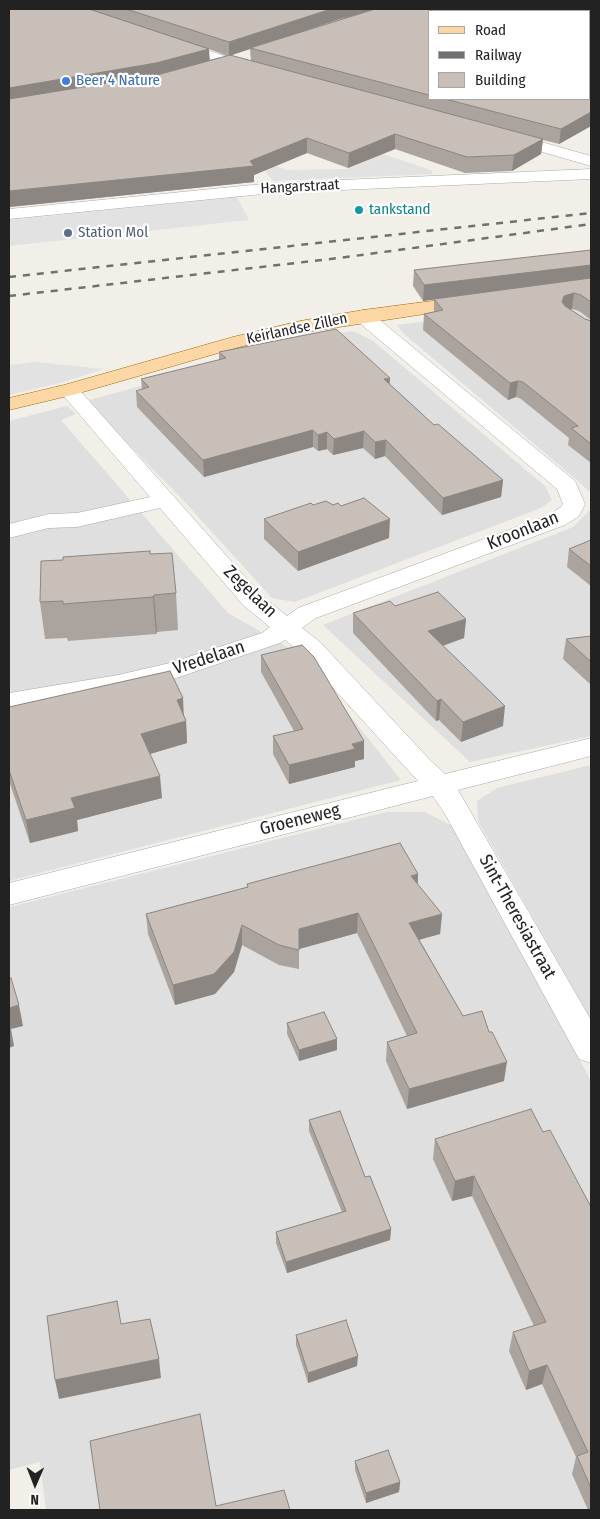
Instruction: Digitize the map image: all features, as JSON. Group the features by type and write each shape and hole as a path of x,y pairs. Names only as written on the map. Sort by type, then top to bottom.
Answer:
{"main road":[{"name":"Keirlandse Zillen","path":"9,404 68,390 233,343 300,327 363,316 486,300"}],"street":[{"path":"157,38 230,63 269,73"},
{"path":"208,70 256,54"},
{"path":"489,132 591,161"},
{"name":"Hangarstraat","path":"9,214 273,188 591,174"},
{"name":"Kroonlaan","path":"288,627 307,613 557,520 571,511 574,504 567,486 363,316"},
{"name":"Zegelaan","path":"68,390 254,601 288,627 311,648 419,766 440,785"},
{"path":"9,531 49,520 77,520 158,492"},
{"name":"Vredelaan","path":"9,701 81,690 176,670 271,638 288,627"},
{"name":"Groeneweg","path":"9,894 591,747"},
{"name":"Sint-Theresiastraat","path":"440,785 457,810 591,1050"}],"shaded area":[{"path":"383,154 431,170 433,174 273,181 265,171 276,166 287,170 348,169"},
{"name":"Station Mol","path":"237,197 249,220 9,246 9,220"},
{"path":"591,300 591,498 590,492 403,333 397,325"},
{"path":"353,331 373,341 545,486 552,500 541,508 295,602 272,598 181,498 86,401 329,334"},
{"path":"36,362 104,369 64,382 9,395 9,365"},
{"path":"67,406 76,414 61,420 228,613 302,655 401,780 9,881 9,421"},
{"path":"591,509 591,736 470,762 323,625 573,527"},
{"path":"591,765 591,1020 478,821 477,801 497,788"},
{"path":"386,812 425,812 456,828 591,1081 591,1510 46,1510 40,1462 9,1470 9,907"}],"building":[{"path":"9,9 89,9 209,49 156,63 9,88"},
{"path":"126,9 331,9 229,42"},
{"path":"375,9 431,10 428,10 428,95 250,48"},
{"path":"431,9 589,10 431,10"},
{"path":"591,17 591,33 590,34"},
{"path":"591,44 591,112 561,129 449,100 590,100"},
{"path":"230,55 543,139 514,155 467,157 395,134 349,153 307,138 250,161 254,166 9,191 9,99 157,75"},
{"path":"591,250 591,265 424,285 414,270"},
{"path":"591,278 591,302 581,295 574,293 564,296 562,302 565,306 591,321 591,444 571,428 578,426 523,382 510,383 424,314 443,310 434,299"},
{"path":"336,329 390,378 384,379 434,425 438,424 503,480 443,498 386,440 375,442 364,431 334,439 327,432 318,435 313,430 203,460 136,391 149,387 141,379 226,358 219,352"},
{"path":"364,498 390,519 298,552 264,519 311,503 313,505 326,501 333,505 338,503 341,506"},
{"path":"591,540 591,566 569,549"},
{"path":"150,551 150,554 172,553 176,593 154,595 153,597 63,604 63,601 40,602 41,561 63,560 63,557"},
{"path":"438,592 466,619 428,631 505,706 463,722 441,699 437,701 353,613 390,601 395,606"},
{"path":"591,636 591,662 566,639"},
{"path":"302,645 314,657 364,741 352,744 355,749 289,765 273,736 303,729 261,655"},
{"path":"170,671 183,698 177,700 186,721 141,734 160,776 71,798 75,808 26,820 9,770 9,707"},
{"path":"400,843 418,874 411,876 442,914 409,923 463,1016 482,1011 489,1032 492,1032 507,1062 409,1089 387,1042 417,1033 358,913 299,929 299,950 279,945 242,925 234,952 214,974 173,985 146,914 248,887 247,884"},
{"path":"11,978 19,1005 9,1008 9,979"},
{"path":"324,1012 337,1039 299,1050 287,1023"},
{"path":"531,1109 543,1132 550,1130 591,1207 591,1488 577,1456 588,1452 547,1365 529,1371 513,1332 546,1322 474,1176 455,1181 435,1139"},
{"path":"340,1111 365,1177 370,1176 391,1229 286,1262 276,1232 346,1211 309,1120"},
{"path":"117,1301 121,1324 150,1319 159,1359 55,1380 47,1316"},
{"path":"346,1320 358,1356 308,1373 296,1335"},
{"path":"200,1414 216,1506 284,1490 290,1510 100,1510 90,1441"},
{"path":"388,1450 400,1482 366,1493 355,1461"}],"railway":[{"path":"9,277 591,213"},
{"path":"9,296 339,258 591,224"}],"place":[{"name":"Beer 4 Nature","path":"66,81"},
{"name":"tankstand","path":"359,210"},
{"name":"Station Mol","path":"68,233"}]}
